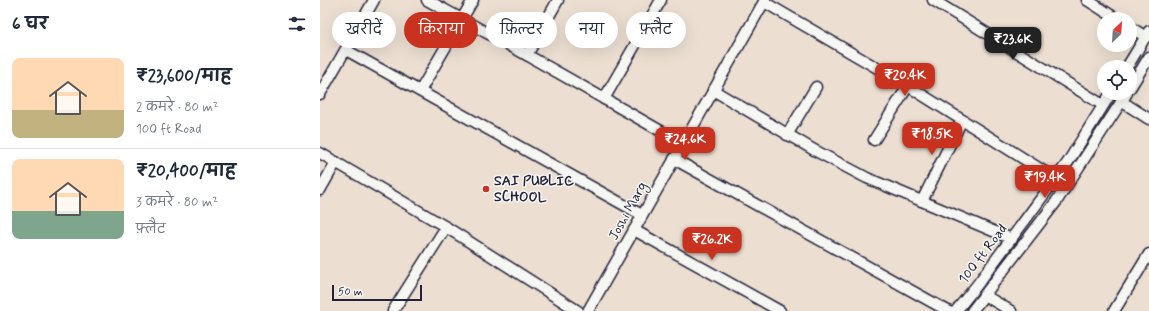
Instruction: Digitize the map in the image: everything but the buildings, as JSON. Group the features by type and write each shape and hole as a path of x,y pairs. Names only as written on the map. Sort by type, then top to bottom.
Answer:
{"street":[{"path":"320,94 374,0"},
{"path":"427,0 449,12"},
{"path":"466,12 473,0"},
{"path":"527,55 558,0"},
{"path":"604,99 661,0"},
{"path":"933,0 1103,106"},
{"path":"1088,0 1107,12"},
{"path":"764,1 908,86 1056,179"},
{"name":"Joshi Marg","path":"588,311 682,143 764,1"},
{"path":"478,28 682,143"},
{"path":"1131,60 1147,34 1137,30"},
{"path":"420,92 445,48"},
{"path":"346,50 642,215"},
{"path":"1137,77 1149,57"},
{"path":"874,140 908,86"},
{"path":"788,135 816,87"},
{"path":"713,90 814,150 867,178 1012,239"},
{"name":"100 ft Road","path":"956,311 1056,179 1107,100"},
{"path":"972,311 1056,202 1122,100"},
{"path":"1127,100 1149,119"},
{"path":"922,201 962,120"},
{"path":"320,153 446,227 578,311"},
{"path":"674,159 948,311"},
{"path":"320,190 336,162"},
{"path":"393,311 446,227"},
{"path":"634,230 780,311"},
{"path":"1114,311 1149,254"},
{"path":"984,295 1011,311"}],"place":[{"name":"SAI PUBLIC SCHOOL","path":"486,189"}]}
